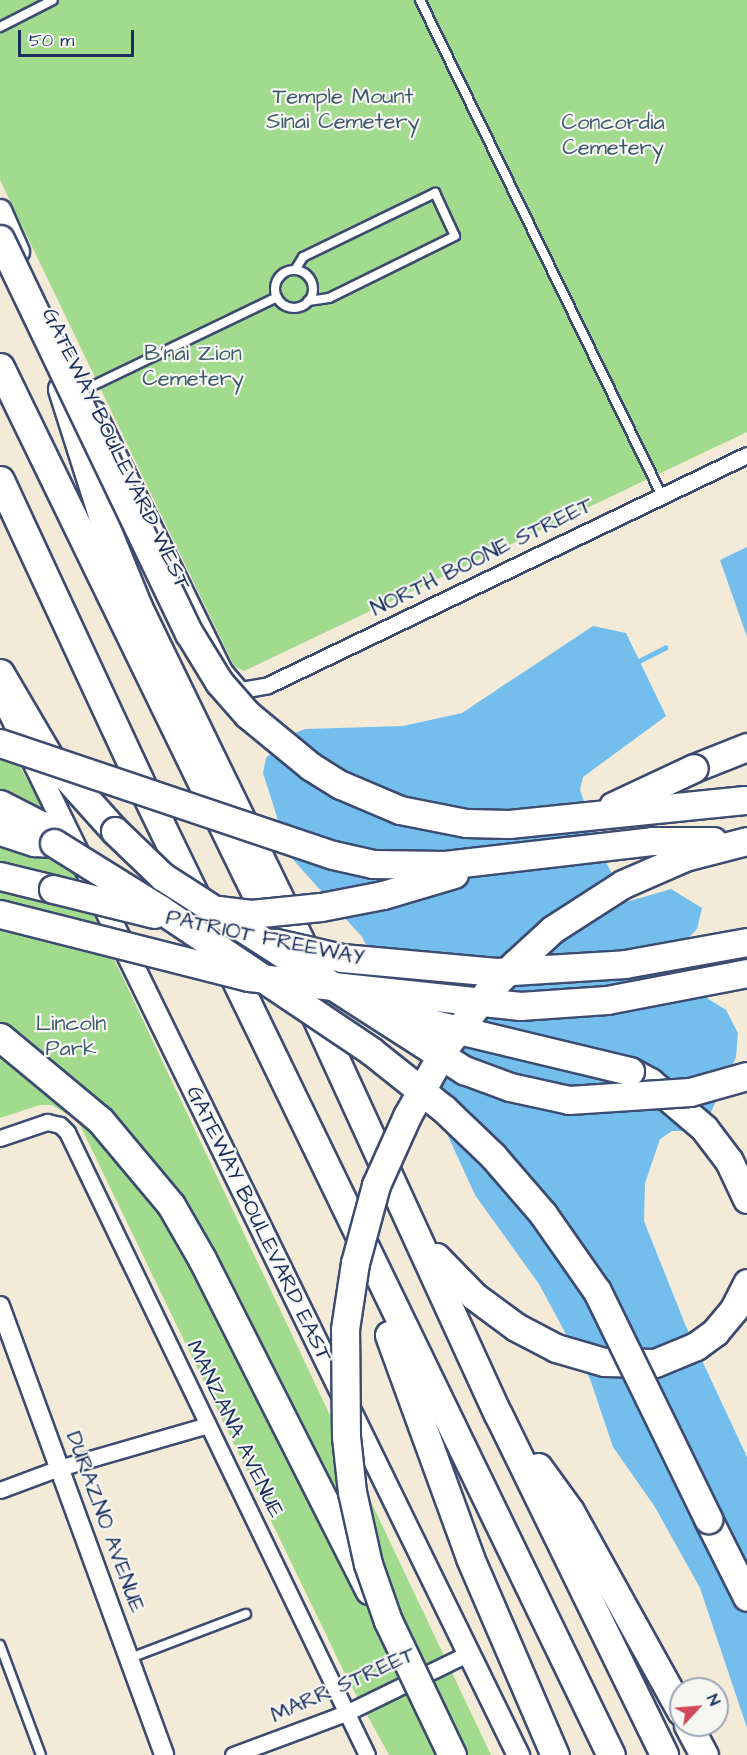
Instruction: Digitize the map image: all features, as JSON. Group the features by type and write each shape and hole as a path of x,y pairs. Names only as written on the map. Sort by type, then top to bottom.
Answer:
{"highway":[{"path":"9,244 106,528 168,696"},
{"path":"9,244 189,633 219,682 247,714 310,766 390,806 466,823 509,824 746,800"},
{"path":"0,367 188,736 498,1414 664,1755"},
{"path":"0,480 137,773 611,1755"},
{"path":"0,516 16,548 74,639"},
{"path":"0,673 51,760 95,813 163,877 464,1070 510,1087 568,1100 690,1092 747,1076"},
{"path":"0,743 333,855 373,864 445,865 652,841 747,841"},
{"path":"53,890 251,914 352,901 437,881 548,837 694,768 747,747"},
{"path":"137,773 159,853 399,1358 470,1558 555,1755"},
{"path":"0,804 41,825 54,843 160,909 371,1050 444,1109 493,1156 543,1214 597,1291 747,1597"},
{"path":"0,831 34,842 54,843"},
{"path":"403,1658 358,1523 346,1437 345,1329 355,1263 376,1185 390,1150 448,1043 489,990 554,929 646,873 685,857 747,841"},
{"name":"PATRIOT FREEWAY","path":"0,876 342,958 451,970 558,970 625,964 747,942"},
{"name":"PATRIOT FREEWAY","path":"0,914 249,977 519,1006 608,1000 747,972"},
{"path":"249,977 536,1051 630,1071 697,1082 747,1084"},
{"path":"0,1037 100,1120 171,1206 207,1269 452,1755"},
{"path":"630,1071 651,1082 704,1128 729,1161 747,1199"},
{"path":"417,1234 452,1276 516,1327 556,1348 604,1362 655,1363 681,1354 715,1332 734,1309 747,1283"},
{"path":"498,1414 570,1511 669,1689"},
{"path":"694,1737 704,1755"}],"main road":[{"name":"GATEWAY BOULEVARD WEST","path":"0,210 9,244"},
{"name":"GATEWAY BOULEVARD EAST","path":"0,693 518,1755"}],"street":[{"name":"GATEWAY BOULEVARD WEST","path":"9,244 86,389 224,670 236,685"},
{"name":"NORTH BOONE STREET","path":"236,685 248,690 268,685 747,455"},
{"name":"MANZANA AVENUE","path":"0,1138 47,1122 60,1125 80,1155 367,1755"},
{"name":"DURAZNO AVENUE","path":"0,1306 164,1755"},
{"path":"0,1490 59,1468 208,1425"},
{"name":"MARR STREET","path":"233,1755 346,1713 469,1653"}],"lane":[{"path":"0,27 53,0"},
{"path":"420,0 662,496"},
{"path":"435,193 455,236 329,298 308,301 291,308 277,297 278,278 295,270 303,257 435,193"},
{"path":"295,270 311,280 313,292 308,301"},
{"path":"86,389 277,297"},
{"path":"129,1658 246,1614"},
{"path":"0,1645 41,1755"}],"green space":[{"path":"0,0 747,0 747,432 244,671 234,666 0,180"},
{"name":"Lincoln Park","path":"0,730 41,805 491,1755 389,1755 347,1678 78,1121 52,1105 40,1105 0,1118"}],"water":[{"path":"747,547 747,637 720,560"},
{"path":"593,626 626,633 666,716 583,777 580,790 604,858 626,902 671,889 702,908 697,929 684,942 684,972 702,995 726,1010 738,1033 736,1057 711,1112 686,1131 672,1131 660,1139 645,1183 644,1221 685,1324 747,1457 747,1728 700,1588 655,1507 613,1447 590,1379 539,1284 475,1195 448,1136 425,1056 362,937 289,855 263,773 266,758 290,735 305,729 403,726 462,713"}],"waterway":[{"path":"635,663 665,648"}],"park label":[{"name":"Temple Mount Sinai Cemetery","path":"343,108"},
{"name":"Concordia Cemetery","path":"613,134"},
{"name":"B'nai Zion Cemetery","path":"193,366"}]}
